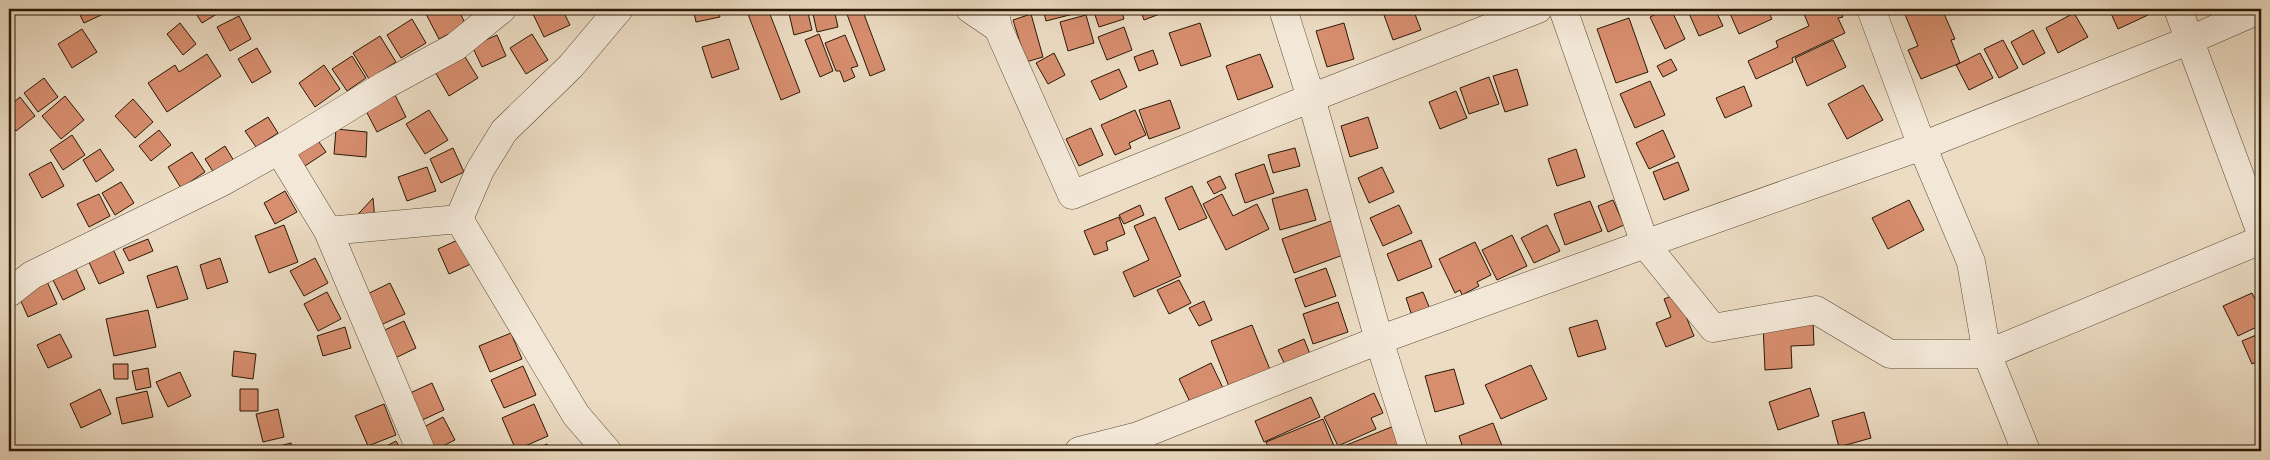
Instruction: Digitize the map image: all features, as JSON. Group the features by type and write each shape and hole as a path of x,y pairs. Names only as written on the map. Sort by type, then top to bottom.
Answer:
{"street":[{"path":"9,293 32,275 220,184 385,85 454,47 502,9"},
{"path":"459,219 480,170 504,131 571,66 619,9"},
{"path":"970,9 996,18 1072,195 1538,9"},
{"path":"1283,9 1311,98 1379,340 1414,451"},
{"path":"1563,9 1645,244 1713,328 1816,310 1890,354 1987,354 2261,240"},
{"path":"1871,9 1922,146 1971,262 1987,354 2026,451"},
{"path":"2178,9 2261,233"},
{"path":"1079,451 1140,444 1379,340 1922,146 2190,40 2261,9"},
{"path":"279,150 328,231 421,451"},
{"path":"328,231 459,219"},
{"path":"459,219 576,415 607,451"}],"building":[{"path":"77,9 114,9 84,23"},
{"path":"193,9 225,9 202,23"},
{"path":"435,9 458,9 466,25 439,39 426,14"},
{"path":"544,9 562,9 570,25 544,37 533,14"},
{"path":"693,9 718,9 720,17 696,22"},
{"path":"746,9 768,9 800,92 781,100"},
{"path":"788,9 812,9 813,14 808,13 812,30 794,35"},
{"path":"816,9 834,9 838,27 817,32 813,14"},
{"path":"845,9 862,9 885,70 870,76"},
{"path":"1043,9 1084,9 1085,11 1046,21"},
{"path":"1093,9 1121,9 1124,19 1099,27"},
{"path":"1140,9 1170,9 1170,10 1144,20"},
{"path":"1400,9 1413,9 1421,30 1393,40 1384,15"},
{"path":"1666,9 1671,9 1685,39 1665,49 1650,17"},
{"path":"1687,9 1715,9 1723,26 1699,36"},
{"path":"1728,9 1767,9 1772,19 1739,34"},
{"path":"1814,9 1839,9 1843,17 1838,18 1845,33 1792,58 1793,62 1756,79 1748,61 1778,47 1776,41 1809,26 1804,14"},
{"path":"1912,9 1942,9 1955,39 1951,40 1960,63 1921,79 1908,50 1918,46 1904,12"},
{"path":"2109,9 2145,9 2148,15 2118,29"},
{"path":"2074,13 2088,37 2058,53 2046,28"},
{"path":"1031,14 1043,57 1026,62 1013,20"},
{"path":"1086,15 1094,43 1068,51 1060,22"},
{"path":"239,16 251,39 230,51 217,27"},
{"path":"1629,18 1648,72 1616,83 1597,29"},
{"path":"412,19 426,43 401,58 387,35"},
{"path":"180,23 196,44 183,55 167,34"},
{"path":"1200,23 1211,56 1181,66 1169,33"},
{"path":"1344,23 1354,59 1327,67 1316,31"},
{"path":"1124,27 1132,50 1107,60 1098,37"},
{"path":"82,29 97,52 72,68 58,44"},
{"path":"2033,30 2045,53 2023,65 2011,42"},
{"path":"532,34 548,60 526,74 510,48"},
{"path":"819,34 833,71 820,77 805,40"},
{"path":"497,35 506,56 482,67 472,46"},
{"path":"845,35 858,66 851,68 855,77 844,82 840,71 836,71 825,43"},
{"path":"380,36 396,62 369,79 353,53"},
{"path":"729,39 739,69 712,78 702,47"},
{"path":"1833,40 1846,67 1807,86 1795,58"},
{"path":"2003,40 2018,68 1999,78 1984,49"},
{"path":"257,48 271,72 252,83 238,59"},
{"path":"1153,50 1158,64 1139,71 1134,57"},
{"path":"462,52 478,78 449,96 434,70"},
{"path":"1054,53 1065,75 1048,84 1036,63"},
{"path":"1980,53 1993,78 1969,90 1956,65"},
{"path":"207,54 221,76 167,112 148,83 175,65 179,72"},
{"path":"1260,54 1273,87 1238,100 1226,66"},
{"path":"352,56 366,78 347,91 332,69"},
{"path":"1671,59 1677,70 1663,77 1657,66"},
{"path":"324,65 340,89 315,107 299,83"},
{"path":"1119,69 1127,87 1100,100 1091,81"},
{"path":"1517,69 1528,105 1505,112 1493,76"},
{"path":"1489,77 1499,104 1469,114 1460,88"},
{"path":"44,78 58,97 38,112 24,93"},
{"path":"1650,81 1665,115 1635,128 1620,94"},
{"path":"1863,85 1883,120 1847,139 1828,104"},
{"path":"1744,86 1752,106 1725,118 1716,98"},
{"path":"1456,91 1467,118 1440,129 1429,102"},
{"path":"395,95 406,117 377,132 366,111"},
{"path":"65,96 84,120 61,139 42,116"},
{"path":"20,97 35,116 16,131 9,121 9,106"},
{"path":"133,99 153,122 135,138 115,116"},
{"path":"1170,100 1180,128 1149,139 1139,110"},
{"path":"429,110 448,140 425,154 406,124"},
{"path":"1135,110 1146,135 1129,143 1131,148 1115,155 1101,125"},
{"path":"268,117 278,133 256,147 245,131"},
{"path":"1368,117 1378,148 1350,157 1341,126"},
{"path":"9,124 15,134 9,138"},
{"path":"1091,128 1103,155 1079,166 1066,139"},
{"path":"336,129 367,132 366,157 334,154"},
{"path":"159,130 171,145 151,161 139,146"},
{"path":"1663,130 1675,157 1649,169 1636,143"},
{"path":"312,132 326,152 302,168 289,147"},
{"path":"72,135 85,155 63,170 50,150"},
{"path":"225,146 234,161 214,173 205,159"},
{"path":"453,148 464,172 441,183 430,159"},
{"path":"1295,148 1300,166 1273,173 1268,155"},
{"path":"100,149 114,170 96,182 83,160"},
{"path":"1576,149 1585,177 1557,186 1548,159"},
{"path":"192,152 205,172 181,188 168,167"},
{"path":"51,162 64,186 42,198 29,174"},
{"path":"1678,162 1689,190 1664,200 1653,172"},
{"path":"1264,164 1274,193 1245,203 1235,174"},
{"path":"427,167 436,191 407,201 398,177"},
{"path":"1382,167 1394,192 1369,203 1358,178"},
{"path":"1220,176 1226,188 1214,194 1207,182"},
{"path":"121,182 134,203 115,215 102,193"},
{"path":"1192,186 1207,218 1179,230 1165,198"},
{"path":"1307,189 1316,220 1280,230 1272,199"},
{"path":"285,191 297,212 275,224 264,203"},
{"path":"99,194 110,216 89,227 77,204"},
{"path":"1222,194 1233,216 1257,204 1269,229 1226,250 1203,204"},
{"path":"373,198 375,221 349,224"},
{"path":"1613,200 1624,225 1608,232 1598,206"},
{"path":"1909,200 1924,230 1888,249 1872,218"},
{"path":"1590,201 1602,231 1565,245 1554,214"},
{"path":"1140,205 1144,215 1124,224 1119,215"},
{"path":"1399,205 1412,233 1383,246 1370,218"},
{"path":"1119,217 1125,234 1106,242 1108,250 1094,255 1084,231"},
{"path":"1155,217 1181,276 1134,297 1123,272 1149,260 1134,226"},
{"path":"1331,221 1343,255 1294,273 1282,239"},
{"path":"284,225 298,262 269,273 255,236"},
{"path":"1547,225 1560,251 1534,263 1521,238"},
{"path":"1512,235 1527,266 1497,280 1482,250"},
{"path":"462,238 473,263 449,274 438,249"},
{"path":"148,239 153,251 129,261 123,249"},
{"path":"1421,240 1432,267 1398,281 1387,254"},
{"path":"1475,242 1491,275 1477,282 1479,286 1462,295 1460,290 1455,293 1439,259"},
{"path":"113,249 124,273 99,284 88,260"},
{"path":"220,258 228,282 207,289 200,265"},
{"path":"315,258 328,283 304,296 290,271"},
{"path":"177,266 188,299 157,308 147,276"},
{"path":"1326,268 1336,296 1305,307 1295,279"},
{"path":"76,269 85,289 63,300 53,280"},
{"path":"45,277 57,304 28,317 16,290"},
{"path":"1179,280 1191,303 1169,314 1157,290"},
{"path":"390,283 405,314 374,328 359,298"},
{"path":"327,292 341,319 318,331 304,304"},
{"path":"1423,292 1430,309 1412,316 1406,298"},
{"path":"2252,293 2261,311 2261,325 2238,336 2223,306"},
{"path":"1677,294 1694,336 1666,347 1656,323 1671,317 1664,299"},
{"path":"1204,301 1212,320 1199,326 1189,308"},
{"path":"1338,302 1348,332 1313,344 1303,314"},
{"path":"148,310 156,347 114,356 106,319"},
{"path":"1597,320 1606,349 1578,357 1569,328"},
{"path":"404,321 416,348 387,362 374,335"},
{"path":"1813,321 1814,345 1791,346 1792,368 1765,370 1763,324"},
{"path":"1252,325 1271,372 1230,389 1211,341"},
{"path":"345,327 351,348 323,356 317,336"},
{"path":"511,333 522,359 490,372 479,346"},
{"path":"2261,333 2261,360 2252,364 2242,341"},
{"path":"60,334 72,357 48,368 37,345"},
{"path":"1304,339 1310,354 1285,365 1278,350"},
{"path":"234,351 256,354 253,379 232,376"},
{"path":"1211,363 1223,388 1191,404 1179,379"},
{"path":"113,364 128,364 128,379 114,379"},
{"path":"1531,365 1547,399 1501,419 1485,385"},
{"path":"523,366 536,395 504,408 491,380"},
{"path":"148,368 151,387 136,390 132,371"},
{"path":"1454,369 1464,404 1435,412 1425,376"},
{"path":"180,372 191,396 168,407 156,382"},
{"path":"432,383 444,410 420,421 408,394"},
{"path":"1810,388 1819,416 1778,430 1769,402"},
{"path":"100,389 111,414 81,428 70,404"},
{"path":"240,389 258,389 258,411 240,411"},
{"path":"147,391 153,417 122,424 116,398"},
{"path":"1374,393 1383,413 1371,418 1376,429 1338,446 1324,417"},
{"path":"1311,397 1320,417 1264,442 1255,421"},
{"path":"384,404 396,435 368,446 355,416"},
{"path":"534,404 548,436 516,450 502,418"},
{"path":"278,409 284,437 263,442 256,414"},
{"path":"1864,412 1871,438 1839,447 1832,421"},
{"path":"443,417 455,440 433,451 420,429"},
{"path":"1323,419 1336,451 1270,451 1266,442"},
{"path":"1493,423 1504,451 1464,451 1459,436"},
{"path":"1394,426 1404,451 1340,451 1339,448"},
{"path":"396,441 402,451 377,451"},
{"path":"291,443 293,451 264,451 264,450"},
{"path":"547,444 551,451 532,451"}]}
